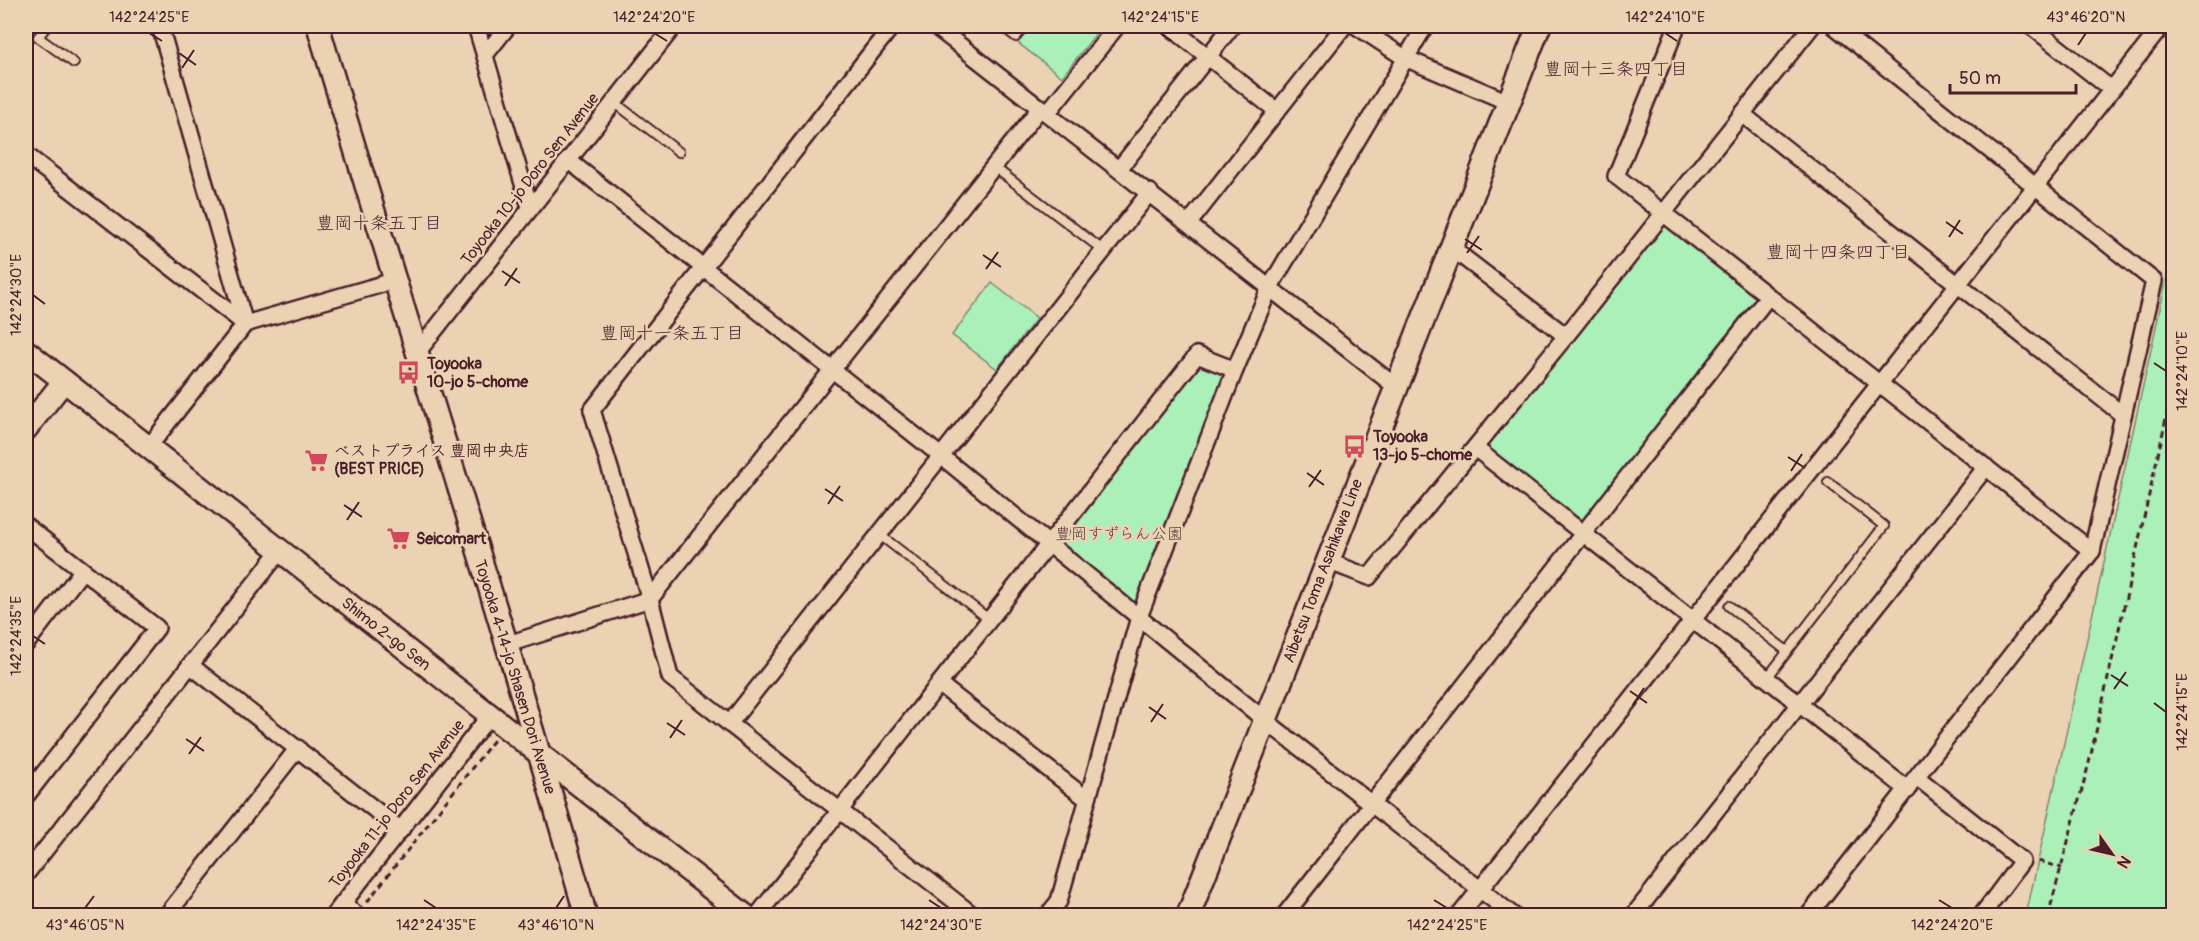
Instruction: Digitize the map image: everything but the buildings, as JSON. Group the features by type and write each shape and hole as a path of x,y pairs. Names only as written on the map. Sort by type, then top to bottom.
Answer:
{"main road":[{"name":"Aibetsu Toma Asahikawa Line","path":"1188,915 1539,26"}],"street":[{"path":"160,26 245,324"},
{"name":"Toyooka 4-14-jo Shasen Dori Avenue","path":"318,26 393,281 541,756 586,915"},
{"path":"476,26 530,207"},
{"path":"485,55 508,26"},
{"name":"Toyooka 10-jo Doro Sen Avenue","path":"416,354 674,26"},
{"path":"892,26 592,410 650,599 670,677 974,915"},
{"path":"935,26 1045,109 1395,386"},
{"path":"505,645 650,599 994,167 1117,26"},
{"path":"1169,26 1277,111"},
{"path":"1119,169 1232,26"},
{"path":"1189,224 1344,26"},
{"path":"1356,26 1405,58 1508,102"},
{"path":"1047,915 1059,901 1139,617 1235,370 1270,288 1425,26"},
{"path":"1677,26 1616,176 2092,551"},
{"path":"1327,561 1369,577 1566,336 1812,26"},
{"path":"1808,915 1913,784 2092,551 2154,281 1834,26"},
{"path":"2031,26 2110,89"},
{"path":"1459,915 2110,89 2163,26"},
{"path":"1742,114 2123,416"},
{"path":"26,155 245,324"},
{"path":"568,160 941,456 1266,721 1514,915"},
{"path":"729,724 1150,192"},
{"path":"1450,247 1566,336"},
{"path":"148,448 245,324 393,281"},
{"path":"1284,915 1768,297"},
{"name":"Shimo 2-go Sen","path":"26,351 746,915"},
{"path":"757,915 991,621 1197,355 1235,370"},
{"path":"26,429 64,381"},
{"path":"1475,448 1800,704 2022,861 1980,915"},
{"path":"1633,915 1986,466"},
{"path":"26,526 157,628 26,796"},
{"path":"26,874 280,551"},
{"path":"26,644 82,571"},
{"path":"190,665 401,830"},
{"path":"939,684 1087,799"},
{"name":"Toyooka 11-jo Doro Sen Avenue","path":"338,909 401,830 497,721"},
{"path":"166,915 298,748"},
{"path":"338,909 358,915"}],"lane":[{"path":"47,26 38,37 74,63"},
{"path":"1002,26 1016,37 1025,26"},
{"path":"614,102 679,152"},
{"path":"994,167 1104,251"},
{"path":"1767,678 1884,526 1828,482"},
{"path":"880,535 991,621"},
{"path":"1729,606 1787,651"}],"path":[{"path":"2048,915 2089,763 2174,383"},
{"path":"358,915 497,721"},
{"path":"2042,861 2062,868"}],"green space":[{"path":"996,26 1102,26 1062,77"},
{"path":"1663,213 1768,297 1584,534 1475,448"},
{"path":"2173,250 2173,915 2026,915"},
{"path":"992,283 1037,318 997,369 952,335"},
{"name":"豊岡すずらん公園","path":"1197,355 1235,370 1139,617 1050,544"}],"place":[{"name":"Toyooka 10-jo 5-chome","path":"409,373"},
{"name":"Toyooka 13-jo 5-chome","path":"1355,446"},
{"name":"ベストプライス 豊岡中央店 (BEST PRICE)","path":"316,460"},
{"name":"Seicomart","path":"398,539"}],"district":[{"name":"豊岡十三条四丁目","path":"1616,69"},
{"name":"豊岡十条五丁目","path":"379,223"},
{"name":"豊岡十四条四丁目","path":"1838,252"},
{"name":"豊岡十一条五丁目","path":"672,333"}]}
